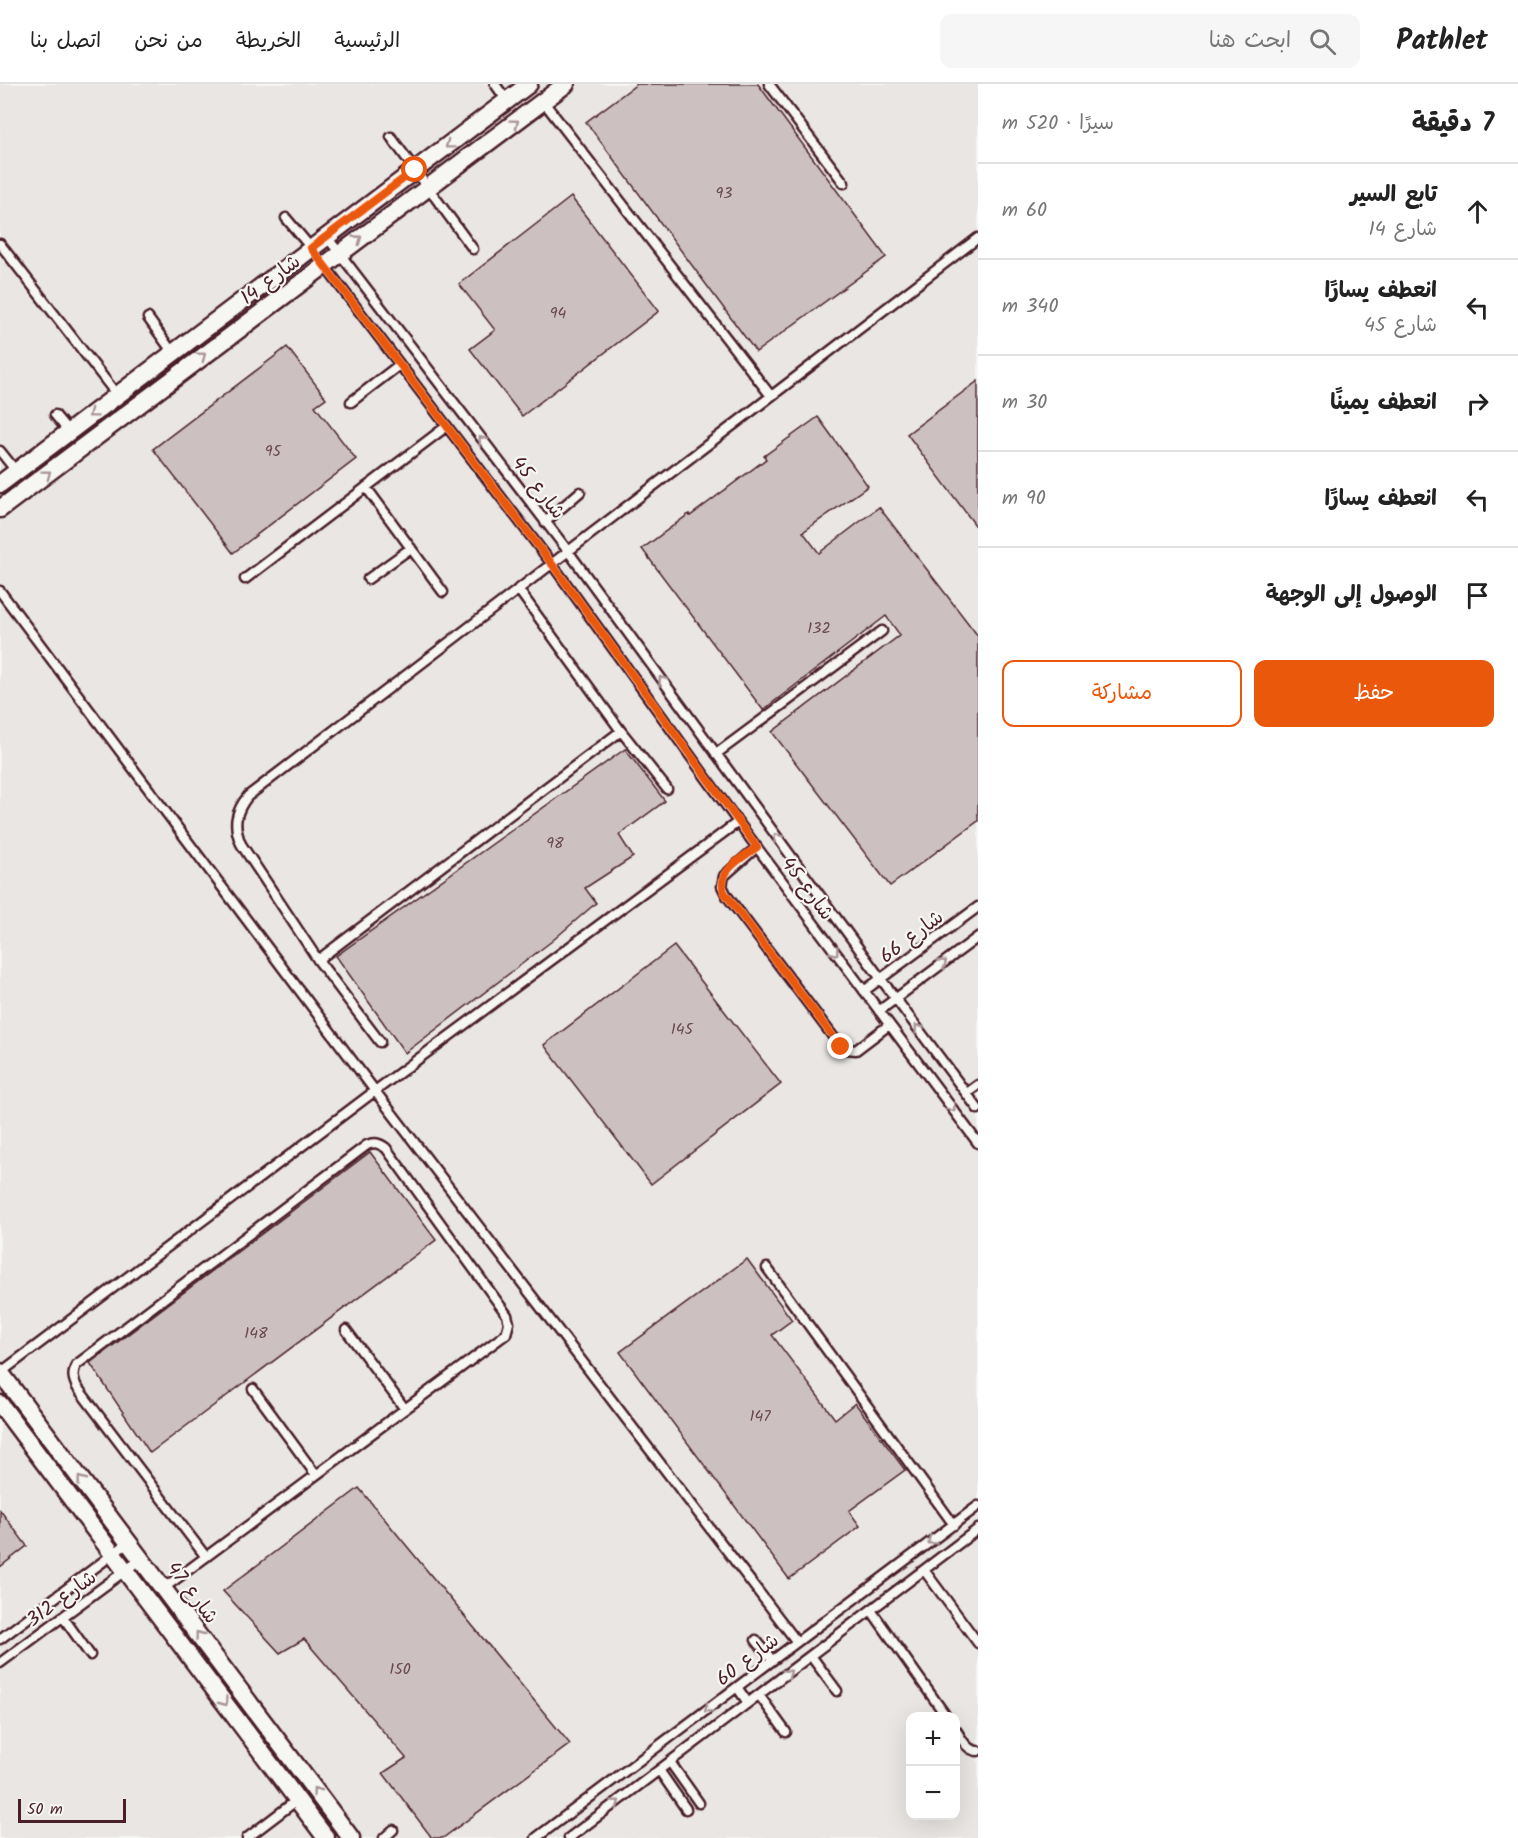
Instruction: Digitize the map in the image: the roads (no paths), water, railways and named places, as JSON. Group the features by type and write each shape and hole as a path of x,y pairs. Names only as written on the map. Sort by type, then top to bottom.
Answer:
{"street":[{"name":"شارع 14","path":"0,484 529,84"},
{"name":"شارع 14","path":"0,509 323,264 566,84"},
{"name":"شارع 47","path":"0,1372 351,1838"},
{"path":"0,1404 326,1838"}],"lane":[{"path":"495,84 507,100"},
{"path":"769,84 844,183"},
{"path":"543,101 771,396"},
{"path":"391,137 473,249"},
{"name":"شارع 45","path":"286,218 552,564 738,822 978,1143"},
{"name":"شارع 45","path":"327,237 568,550 978,1108"},
{"path":"380,1042 318,960 241,844 236,832 239,806 248,796 568,550 978,238"},
{"path":"0,244 117,395"},
{"path":"148,318 173,353"},
{"path":"351,402 399,365"},
{"path":"55,415 69,432"},
{"path":"245,579 447,426"},
{"path":"0,451 16,471"},
{"path":"366,487 443,592"},
{"path":"545,522 580,492"},
{"path":"368,579 411,548"},
{"path":"518,589 621,731 667,789"},
{"path":"0,591 375,1091 797,1642"},
{"path":"716,754 882,631"},
{"path":"318,960 621,731"},
{"path":"0,1372 738,822"},
{"path":"757,847 726,871 722,881 724,892 841,1047 846,1050 856,1050 889,1025"},
{"name":"شارع 66","path":"864,991 978,907"},
{"name":"شارع 66","path":"879,1011 978,936"},
{"path":"967,1093 978,1085"},
{"path":"164,1588 207,1557 506,1334 509,1323 500,1306 386,1148 380,1144 367,1145 76,1365 73,1372 77,1387 207,1557"},
{"path":"767,1268 954,1525"},
{"path":"346,1330 405,1409"},
{"path":"253,1389 316,1475"},
{"name":"شارع 60","path":"536,1838 978,1506"},
{"name":"شارع 60","path":"569,1838 978,1529"},
{"name":"شارع 312","path":"0,1639 129,1542"},
{"name":"شارع 312","path":"0,1663 141,1559"},
{"path":"924,1570 978,1643"},
{"path":"871,1610 943,1712"},
{"path":"63,1617 90,1655"},
{"path":"756,1640 772,1660"},
{"path":"811,1656 837,1690"},
{"path":"737,1687 748,1703"},
{"path":"759,1695 786,1732"},
{"path":"960,1736 968,1748 978,1751"},
{"path":"670,1762 699,1803"},
{"path":"659,1770 686,1809"},
{"path":"247,1838 297,1800"},
{"path":"384,1838 393,1830"}]}
